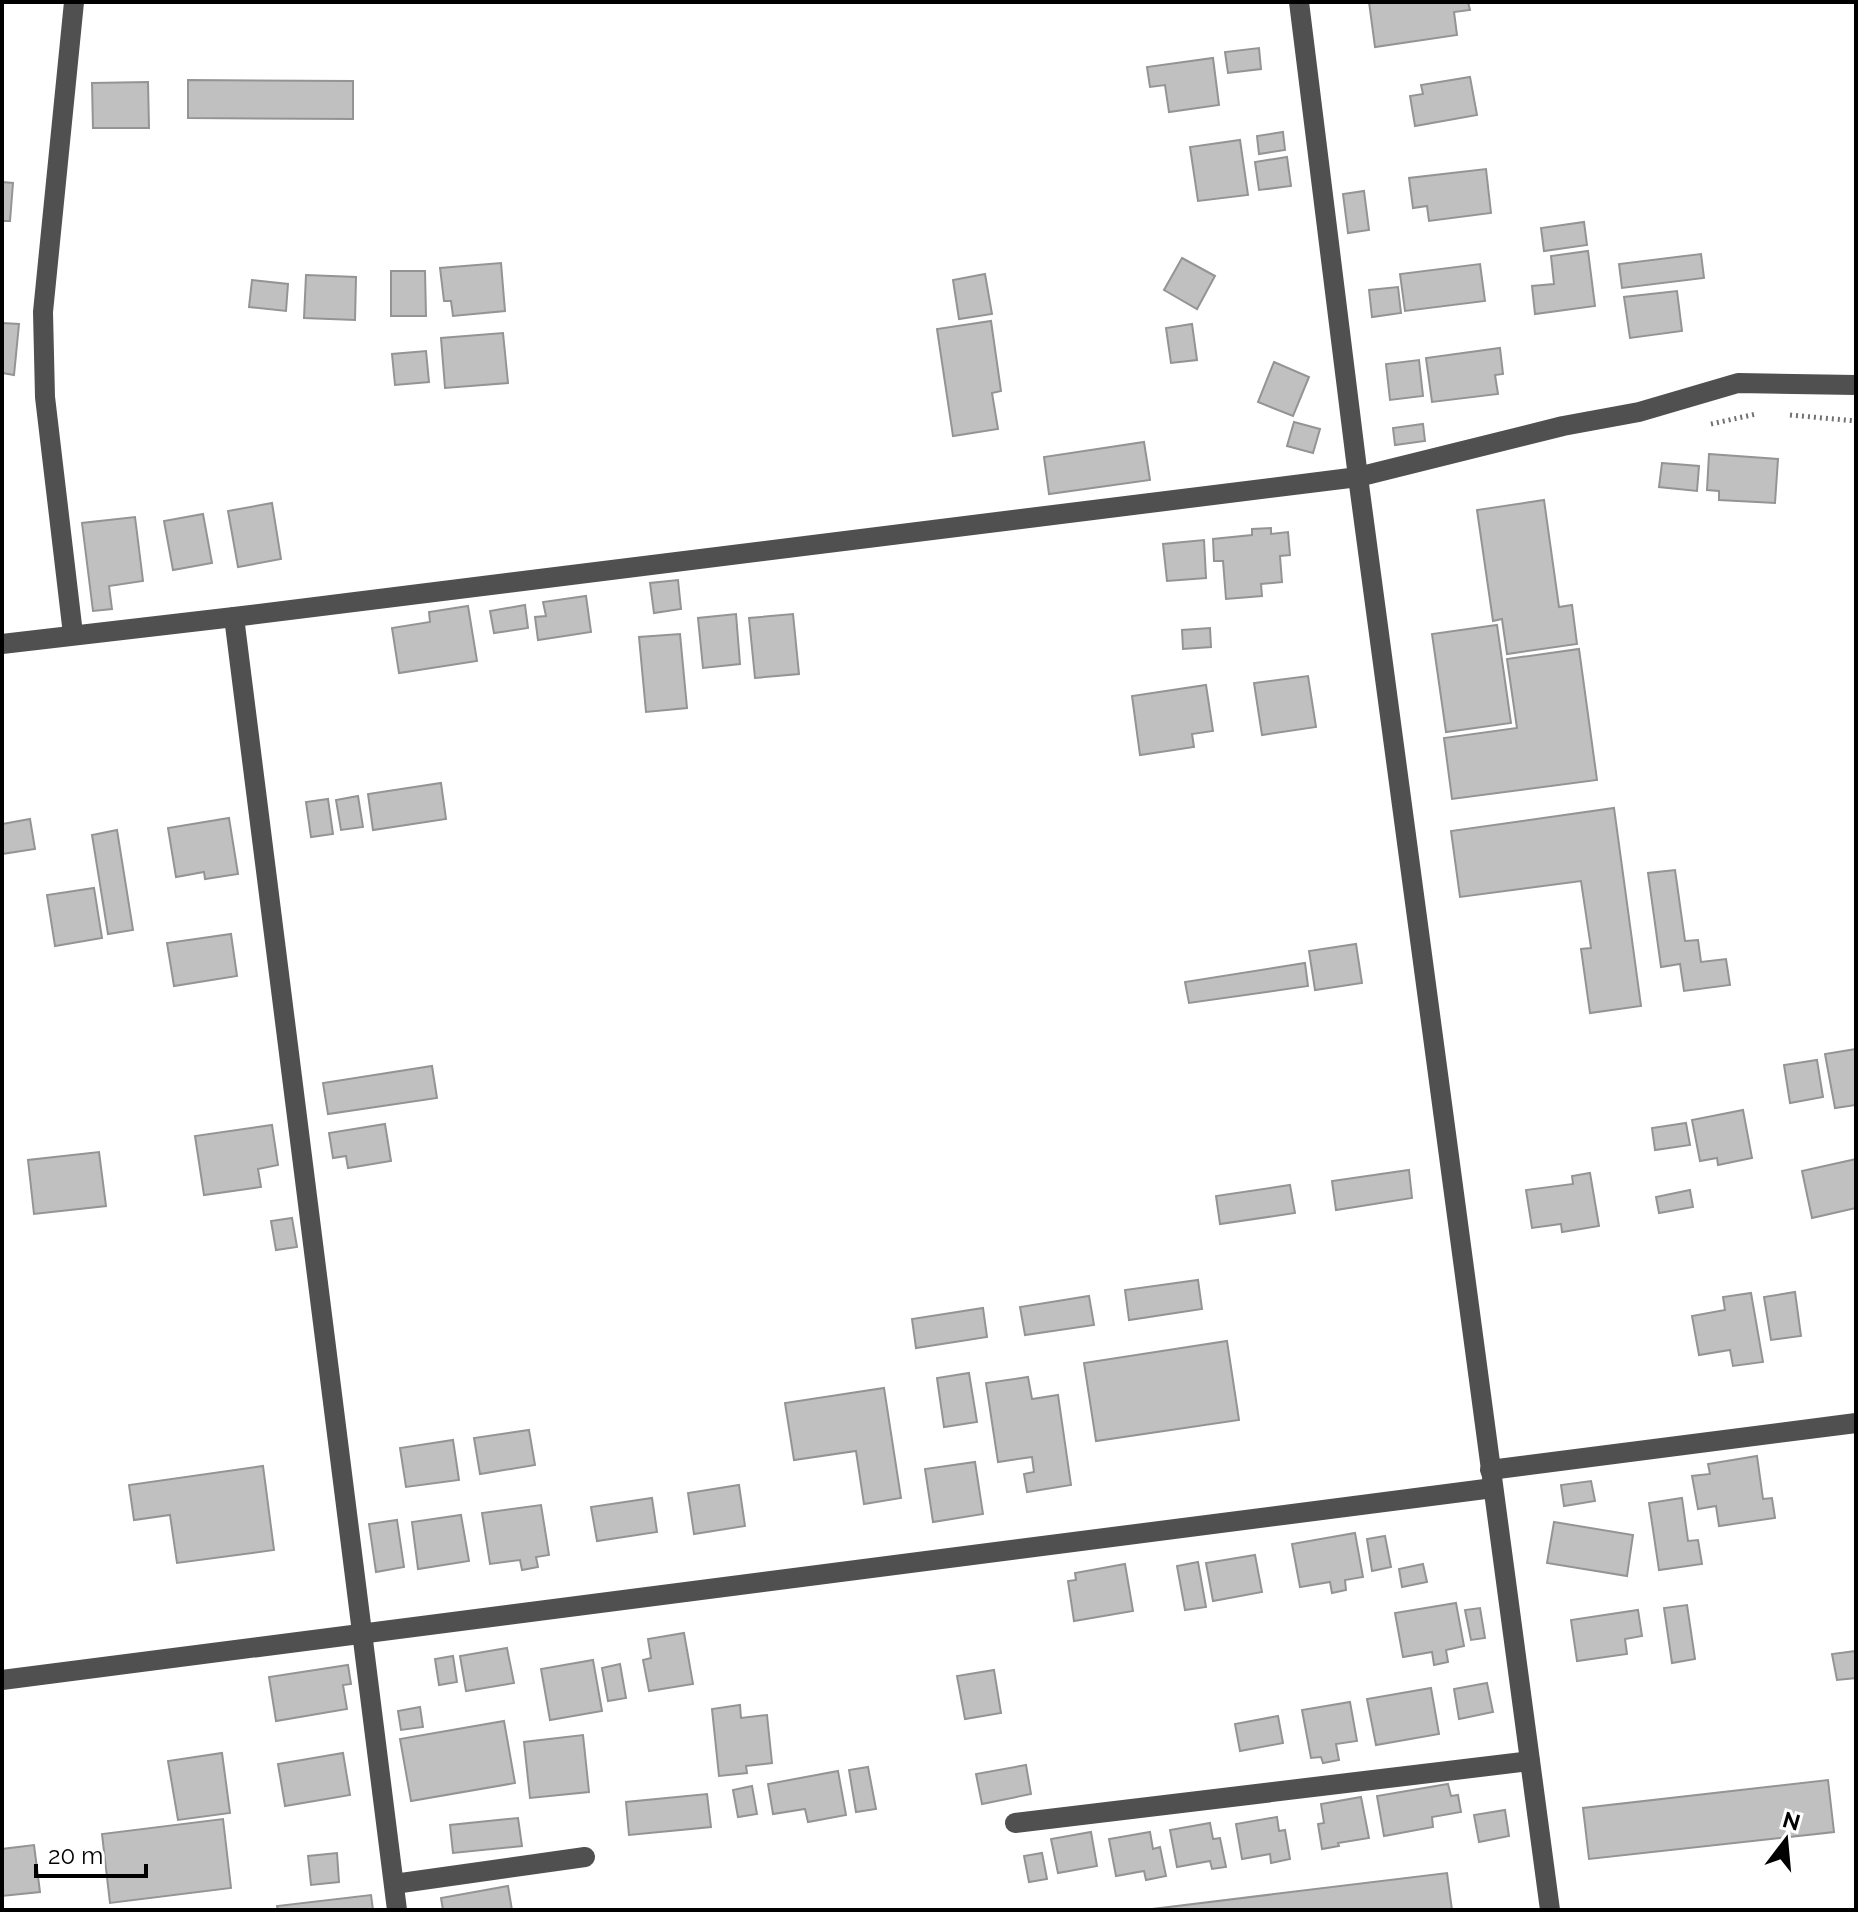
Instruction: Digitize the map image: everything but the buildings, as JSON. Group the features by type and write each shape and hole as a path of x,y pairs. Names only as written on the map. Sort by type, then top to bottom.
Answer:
{"street":[{"path":"73,634 45,397 43,312 74,2"},
{"path":"1299,2 1358,477 1550,1910"},
{"path":"2,644 1358,477 1563,426 1639,412 1738,383 1856,385"},
{"path":"234,617 397,1910"},
{"path":"2,1680 1492,1479 1856,1423"},
{"path":"1015,1823 1530,1761"},
{"path":"394,1884 585,1857"}]}
